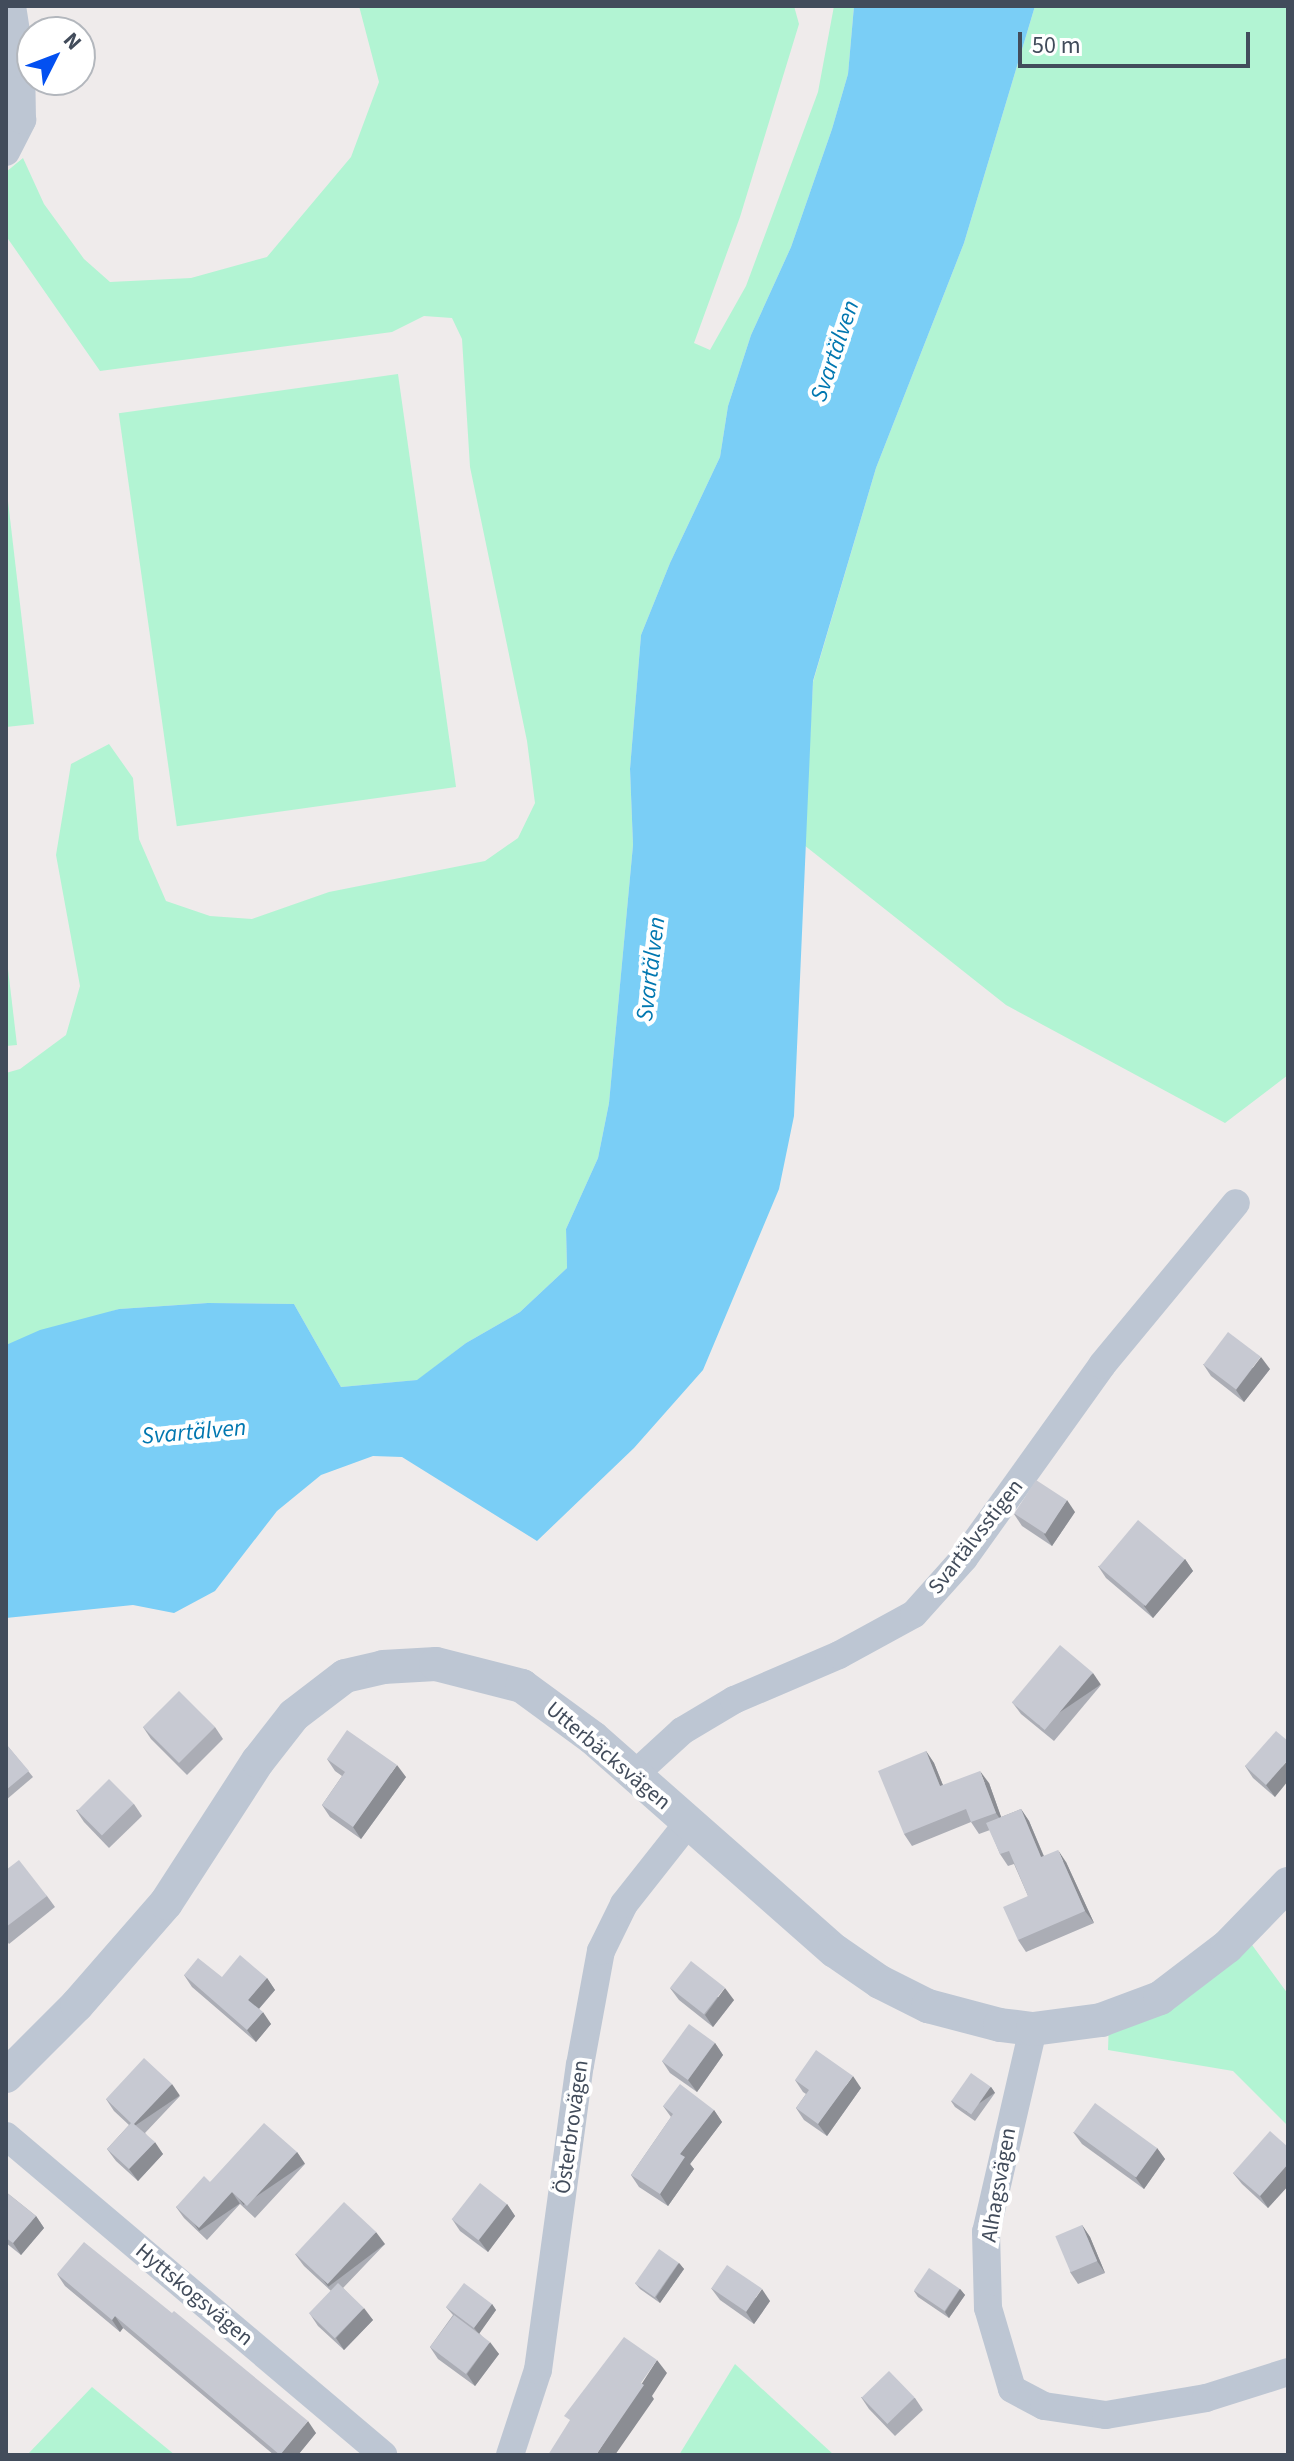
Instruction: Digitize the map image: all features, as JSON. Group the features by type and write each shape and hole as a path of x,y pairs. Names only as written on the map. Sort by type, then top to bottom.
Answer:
{"street":[{"path":"6,152 22,120 21,64 12,6"},
{"name":"Svartälvsstigen","path":"634,1775 682,1731 734,1700 839,1655 914,1614 964,1558 1102,1365 1236,1203"},
{"name":"Utterbäcksvägen","path":"6,2076 77,2005 166,1903 258,1761 294,1715 345,1676 383,1667 436,1664 522,1686 593,1738 835,1951 880,1982 928,2006 1000,2025 1033,2029 1101,2020 1160,1998 1227,1947 1288,1884"},
{"name":"Österbrovägen","path":"510,2455 538,2370 580,2065 601,1951 624,1904 688,1823"},
{"name":"Alhagsvägen","path":"1033,2029 986,2232 988,2308 1012,2389 1044,2406 1106,2415 1206,2398 1288,2372"},
{"name":"Hyttskogsvägen","path":"6,2136 383,2455"}],"green space":[{"path":"359,6 794,6 799,24 740,217 694,343 710,350 746,286 818,92 834,6 854,6 848,74 832,129 791,247 751,335 728,406 720,457 670,563 641,635 630,769 633,845 609,1103 598,1158 566,1229 567,1268 520,1312 466,1343 418,1380 341,1387 294,1304 208,1303 119,1309 6,1345 6,1073 20,1069 66,1035 80,986 56,855 71,764 109,744 133,778 139,839 166,901 210,916 252,919 329,892 485,861 518,838 535,803 527,741 470,467 462,339 452,318 424,316 392,332 100,371 6,236 6,172 23,158 44,204 84,259 110,282 191,278 267,257 351,157 379,82"},
{"path":"1035,6 1288,6 1288,1075 1225,1123 1006,1005 804,845 813,682 876,468 964,243"},
{"path":"398,374 456,787 177,826 119,413"},
{"path":"6,484 34,724 6,727"},
{"path":"6,952 17,1045 6,1046"},
{"path":"1244,1934 1288,1994 1288,2126 1233,2071 1108,2050 1109,2021"},
{"path":"735,2364 834,2455 679,2455"},
{"path":"92,2387 175,2455 27,2455"}],"water":[{"name":"Svartälven","path":"854,6 1035,6 964,243 876,468 813,681 794,1116 779,1189 703,1370 634,1448 537,1541 402,1457 373,1456 321,1475 277,1511 215,1591 174,1613 133,1605 6,1618 6,1345 40,1330 119,1309 208,1303 294,1304 341,1387 417,1380 466,1343 520,1312 567,1268 566,1229 598,1158 609,1103 633,845 630,769 641,635 670,563 720,457 728,406 751,335 791,247 832,129 848,74"}],"building":[{"path":"1228,1332 1261,1357 1236,1389 1203,1365"},
{"path":"1036,1480 1067,1500 1045,1534 1014,1514"},
{"path":"1138,1520 1185,1559 1146,1606 1099,1567"},
{"path":"1060,1645 1093,1673 1045,1730 1012,1702"},
{"path":"179,1691 215,1727 179,1763 143,1727"},
{"path":"347,1730 397,1765 353,1827 322,1805 345,1772 327,1759"},
{"path":"1276,1731 1288,1741 1288,1760 1266,1785 1245,1766"},
{"path":"6,1744 29,1771 6,1790"},
{"path":"926,1751 940,1786 980,1771 996,1813 971,1822 966,1809 904,1834 878,1771"},
{"path":"109,1779 134,1804 102,1836 77,1811"},
{"path":"1021,1809 1041,1857 1058,1850 1085,1911 1018,1940 1003,1907 1028,1896 1009,1851 1000,1854 986,1823"},
{"path":"19,1860 47,1896 6,1927 6,1870"},
{"path":"240,1955 267,1978 248,2000 263,2012 247,2030 184,1975 198,1958 222,1977"},
{"path":"691,1961 725,1987 704,2014 670,1988"},
{"path":"689,2024 715,2043 688,2080 662,2061"},
{"path":"816,2050 853,2076 818,2124 796,2108 809,2090 795,2080"},
{"path":"144,2058 172,2084 134,2124 155,2142 129,2169 107,2149 131,2123 106,2099"},
{"path":"971,2073 991,2087 971,2115 951,2101"},
{"path":"680,2084 714,2110 680,2154 685,2157 660,2194 631,2175 673,2114 663,2106"},
{"path":"1095,2103 1157,2148 1136,2177 1074,2132"},
{"path":"264,2123 297,2152 247,2206 232,2192 199,2228 176,2207 204,2176 210,2182"},
{"path":"1270,2131 1288,2147 1288,2164 1260,2196 1233,2173"},
{"path":"480,2183 507,2204 478,2240 452,2219"},
{"path":"6,2192 36,2216 13,2243 6,2238"},
{"path":"344,2202 376,2232 328,2284 296,2254"},
{"path":"1082,2225 1097,2261 1071,2272 1055,2236"},
{"path":"84,2242 308,2421 280,2455 115,2316 112,2320 57,2274"},
{"path":"659,2249 679,2263 655,2297 635,2283"},
{"path":"727,2265 762,2288 746,2312 711,2288"},
{"path":"929,2268 960,2289 945,2311 914,2290"},
{"path":"338,2283 364,2308 335,2338 309,2313"},
{"path":"464,2283 492,2304 474,2328 446,2307"},
{"path":"454,2315 490,2342 466,2374 430,2347"},
{"path":"624,2337 657,2360 641,2383 644,2385 596,2455 548,2455 570,2420 564,2416"},
{"path":"889,2371 915,2398 887,2424 862,2397"}]}
